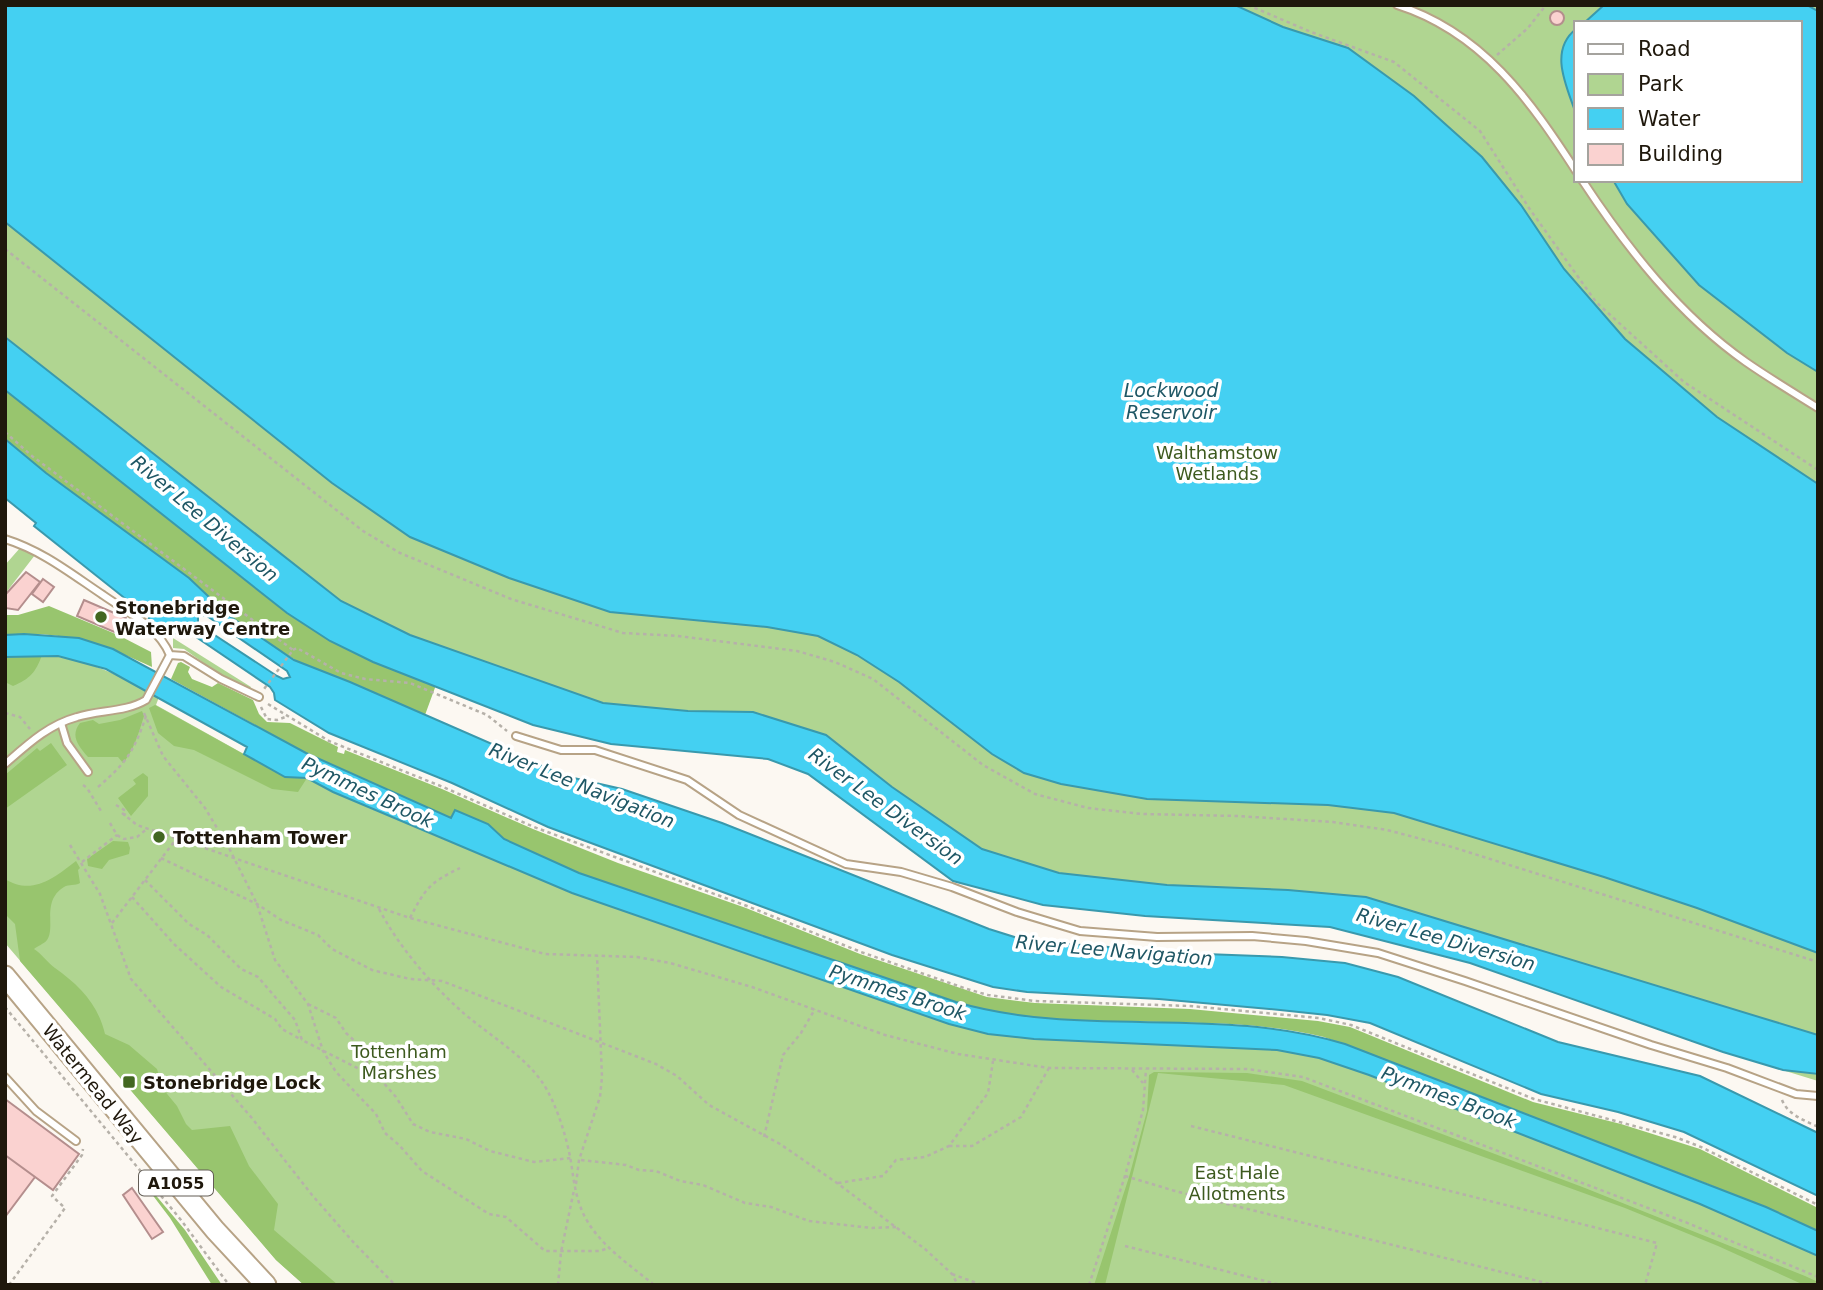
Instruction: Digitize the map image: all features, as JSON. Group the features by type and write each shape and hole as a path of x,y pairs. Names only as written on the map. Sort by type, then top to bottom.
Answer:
{"main road":[{"name":"Watermead Way","path":"5,976 198,1210 266,1285"}],"lane":[{"path":"1397,5 1455,31 1491,60 1550,131 1574,168"},
{"path":"1584,182 1610,223 1661,285 1697,320 1744,361 1818,408"},
{"path":"5,539 22,544 60,564 147,625 163,641 170,655"},
{"path":"5,764 44,731 61,723 78,716 146,700 170,655"},
{"path":"170,655 184,656 259,700"},
{"path":"61,723 67,743 88,772"},
{"path":"516,736 561,750 595,750 687,780 739,814 846,864 901,872 1080,931 1157,937 1252,936 1306,941 1378,953 1727,1068 1796,1094 1818,1096"},
{"path":"5,1076 36,1111 76,1141"}],"path":[{"path":"1248,5 1311,32 1394,62 1480,131 1529,208 1596,302 1684,382 1818,470"},
{"path":"1491,60 1528,28 1546,5"},
{"path":"5,249 363,531 400,552 511,599 623,633 678,636 797,650 835,662 873,679 983,765 1035,794 1074,805 1142,814 1333,822 1387,830 1452,847 1818,962"},
{"path":"5,432 32,457 293,650"},
{"path":"266,687 297,648 333,670 357,678 410,684 487,715 516,736"},
{"path":"259,700 267,719 277,720 288,716"},
{"path":"141,703 163,756 205,808 234,858 257,904 275,960 308,1003 323,1051 336,1072 376,1114 385,1133 422,1171 489,1214 506,1217 545,1251 600,1251 608,1248"},
{"path":"277,710 329,741 534,827 747,906 861,952 967,989 988,995 1035,1001 1190,1006 1319,1018 1351,1025 1534,1099 1661,1133 1701,1147 1818,1205"},
{"path":"5,713 20,717 33,731"},
{"path":"98,787 127,761 146,716"},
{"path":"83,785 101,811"},
{"path":"116,805 124,808 126,811 123,814 131,822 410,918 527,951 555,955 637,957 670,963 726,978 902,1040 993,1061 1049,1068 1247,1069 1303,1077 1685,1222 1818,1277"},
{"path":"110,823 117,835 124,839 133,838 148,828"},
{"path":"82,862 117,835"},
{"path":"111,923 177,838"},
{"path":"70,845 100,894 124,964 136,987 251,1117 319,1204 395,1285"},
{"path":"161,858 257,904 281,920 318,935 332,949 372,970 410,979 442,981 656,1064 677,1076 709,1105 780,1144 837,1183 925,1249 952,1274 982,1285"},
{"path":"410,918 425,890 438,878 460,868"},
{"path":"145,880 189,924 207,935 242,969 258,977 295,1020 302,1040"},
{"path":"132,897 174,944 220,987 275,1019 282,1029 381,1080 396,1097 413,1124 430,1132 466,1139 490,1151 534,1162 571,1158"},
{"path":"378,908 429,979 458,1008 531,1069 542,1082 552,1099 571,1158 575,1188 585,1217 608,1248 654,1285"},
{"path":"558,1285 561,1252 579,1160 600,1097 603,1077 597,957"},
{"path":"308,1003 336,1018 346,1033 360,1046 373,1076"},
{"name":"Watermead Way","path":"5,1007 218,1267 229,1285"},
{"path":"764,1137 783,1055 801,1033 815,1009"},
{"path":"949,1146 988,1093 993,1061"},
{"path":"837,1183 883,1176 896,1160 925,1157 949,1146 972,1146 1021,1117 1049,1068"},
{"path":"1131,1068 1145,1086"},
{"path":"1089,1285 1143,1110 1147,1068"},
{"path":"1776,1087 1784,1106 1818,1127"},
{"path":"1191,1126 1657,1243 1645,1285"},
{"path":"9,1285 65,1208 51,1196 82,1155 84,1150 76,1141"},
{"path":"579,1160 626,1164 639,1170 656,1171 680,1181 703,1185 745,1203 771,1207 809,1221 872,1228 896,1227"},
{"path":"1125,1175 1175,1191 1554,1285"},
{"path":"1125,1246 1281,1285"},
{"path":"952,1274 957,1285"}],"green space":[{"name":"Lockwood Reservoir","path":"5,5 1818,5 1818,1081 1723,1052 1470,963 1330,927 1145,916 1043,905 953,881 808,774 768,759 611,744 533,725 373,662 5,390"},
{"path":"5,390 287,613 330,641 373,662 436,685 425,715 302,664 228,615 189,578 46,473 5,439"},
{"path":"20,548 35,555 5,594 5,565"},
{"path":"49,606 151,652 152,667 116,651 81,640 45,635 5,635 5,615 18,615"},
{"path":"173,638 251,687 250,689 215,671 184,649 173,648"},
{"name":"Tottenham Marshes","path":"42,655 89,664 130,682 159,697 156,705 285,777 307,778 333,792 617,909 949,1024 988,1034 1034,1039 1277,1050 1319,1058 1369,1075 1651,1184 1818,1256 1818,1285 304,1285 276,1260 5,943 5,657"},
{"path":"42,655 35,670 24,681 13,686 5,682 5,657"},
{"path":"181,662 190,667 188,672 192,679 212,687 218,683 253,700 259,714 267,722 290,723 338,747 337,752 344,754 345,750 618,863 746,908 860,954 987,997 1035,1003 1190,1009 1318,1021 1350,1027 1533,1102 1621,1124 1700,1149 1818,1208 1818,1231 1708,1184 1324,1037 1233,1024 1093,1021 1001,1012 956,1002 579,873 504,839 487,824 455,810 451,818 306,753 171,679"},
{"path":"155,705 285,777 307,778 298,792 272,789 194,750 174,746 158,733 149,708"},
{"path":"142,711 144,716 138,734 123,763 118,757 88,757 78,744 76,732 80,723 93,720 99,724 120,720"},
{"path":"51,743 67,765 5,809 5,775 37,748 40,751"},
{"path":"143,773 148,777 148,796 131,816 118,798 136,784 133,780"},
{"path":"113,841 128,842 129,854 109,860 102,869 88,866 87,859"},
{"path":"76,861 80,868 80,883 66,886 57,893 51,907 49,935 46,941 34,949 86,996 98,1013 105,1034 129,1045 157,1069 163,1089 192,1130 230,1126 249,1166 278,1204 274,1230 338,1285 304,1285 276,1260 20,961 15,924 5,914 5,879 24,886 42,883"},
{"path":"1154,1072 1247,1073 1302,1081 1585,1188 1805,1276 1818,1282 1818,1285 1804,1285 1625,1208 1284,1085 1158,1073 1105,1285 1094,1285 1129,1177 1147,1111 1149,1075"},
{"path":"153,1192 185,1230 222,1285 212,1285 151,1193"}],"water":[{"name":"Lockwood Reservoir","path":"5,5 1235,5 1283,27 1348,48 1414,96 1482,157 1521,205 1564,269 1625,339 1717,417 1818,484 1818,953 1604,877 1394,813 1328,805 1147,799 1061,784 1024,773 992,754 899,682 857,655 818,636 767,627 610,612 509,578 410,537 332,483 5,222"},
{"path":"1604,5 1807,5 1818,11 1818,372 1787,353 1699,285 1627,204 1614,182 1802,182 1802,21 1586,21"},
{"path":"1574,31 1574,108 1562,70 1561,58 1568,38"},
{"name":"River Lee Diversion","path":"5,337 341,601 410,635 603,703 688,711 753,712 826,735 892,787 982,849 1059,873 1167,885 1288,890 1366,897 1818,1035 1818,1074 1783,1070 1723,1052 1470,963 1330,927 1145,916 1043,905 953,881 808,774 768,759 611,744 533,725 373,662 330,641 287,613 5,390"},
{"name":"River Lee Navigation","path":"5,439 46,473 189,578 228,615 294,660 565,776 622,789 722,823 989,929 1027,941 1345,963 1398,977 1558,1042 1700,1076 1818,1133 1818,1196 1684,1132 1618,1112 1541,1094 1370,1023 1280,1010 1159,999 1027,992 993,987 892,955 548,827 452,783 329,733 275,700 270,687 193,635 174,633 170,637 148,620 151,615 137,608 34,526 36,523 5,498","holes":["198,615 207,616 287,671 290,677 283,679 277,676 204,628 198,622"]},
{"name":"Pymmes Brook","path":"5,635 79,638 113,649 306,753 451,818 455,810 488,824 504,839 579,873 956,1002 1004,1013 1052,1019 1249,1026 1345,1044 1766,1207 1818,1231 1818,1256 1700,1204 1319,1058 1277,1050 1034,1039 988,1034 949,1024 572,893 333,792 307,778 285,777 244,754 247,747 106,669 58,656 5,657"}],"building":[{"path":"1557,11 1562,13 1562,23 1557,25 1552,23 1550,18 1552,13"},
{"path":"26,572 40,582 18,610 5,608 5,595"},
{"path":"43,579 54,587 43,602 32,594"},
{"name":"Stonebridge Waterway Centre","path":"84,600 126,618 119,634 77,616"},
{"path":"5,1099 79,1154 53,1190 5,1155"},
{"path":"5,1155 35,1177 5,1217"},
{"path":"132,1188 163,1232 152,1239 123,1195"}],"place":[{"name":"Stonebridge Waterway Centre","path":"101,617"},
{"name":"Tottenham Tower","path":"159,837"},
{"name":"Stonebridge Lock","path":"129,1082"}],"park label":[{"name":"Walthamstow Wetlands","path":"1217,462"},
{"name":"East Hale Allotments","path":"1237,1182"}]}
